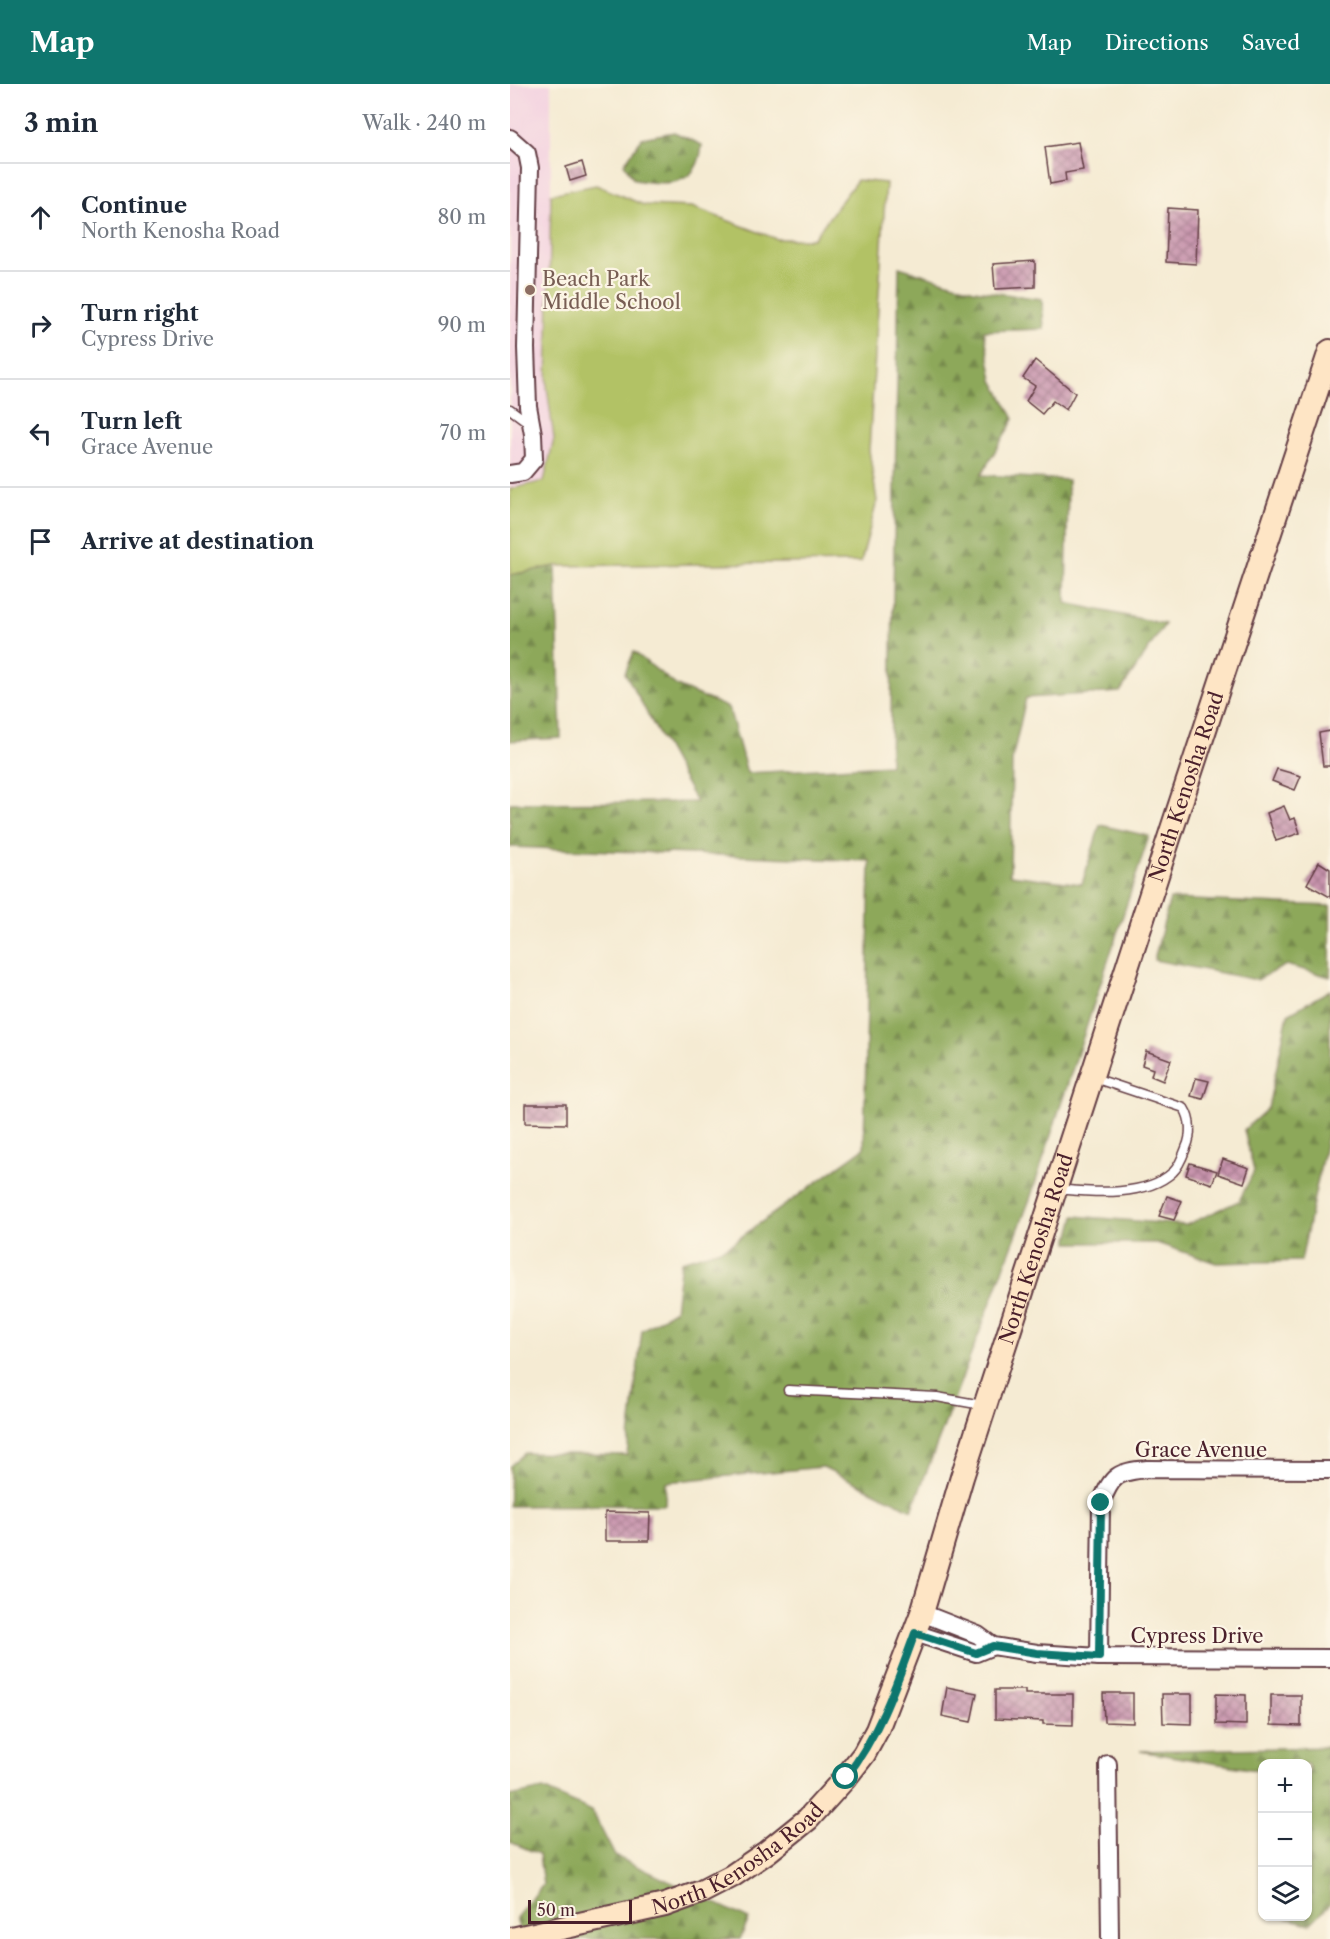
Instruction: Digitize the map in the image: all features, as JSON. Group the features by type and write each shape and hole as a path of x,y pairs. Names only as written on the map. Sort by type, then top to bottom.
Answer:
{"street":[{"path":"510,138 527,153 530,168 526,348 530,424 534,434 534,459 523,472 510,474"},
{"name":"North Kenosha Road","path":"512,1939 665,1905 701,1892 732,1876 808,1820 864,1754 885,1714 919,1623 962,1477 1055,1189 1329,359"},
{"name":"Grace Avenue","path":"1099,1657 1101,1503 1108,1483 1125,1471 1147,1469 1330,1470"},
{"name":"Cypress Drive","path":"919,1623 976,1653 993,1646 1037,1653 1099,1657 1330,1658"},
{"path":"1108,1764 1110,1939"}],"lane":[{"path":"510,409 530,424"},
{"path":"1055,1189 1090,1192 1124,1191 1157,1185 1175,1171 1190,1141 1190,1117 1184,1108 1092,1078"},
{"path":"788,1390 937,1397 986,1406"}],"shaded area":[{"name":"Beach Park Middle School","path":"510,84 551,84 547,387 554,439 544,481 510,489"}],"green space":[{"path":"674,132 702,145 694,169 688,176 669,182 634,180 624,164 642,138"},
{"path":"857,180 886,183 869,450 877,501 861,562 557,566 510,575 510,489 544,481 554,439 547,387 551,194 596,185 644,205 692,207 777,239 813,239"},
{"path":"899,267 974,290 1042,299 1044,329 984,331 993,380 1014,419 981,475 1068,480 1066,603 1165,624 1120,692 1026,698 1012,760 1010,875 1082,884 1100,825 1149,836 1030,1199 912,1510 823,1467 666,1482 665,1505 510,1506 510,1466 525,1453 627,1455 642,1330 675,1310 681,1261 727,1247 864,1148 870,861 510,847 510,803 696,802 625,673 634,652 677,686 729,708 747,773 890,765"},
{"path":"556,566 561,738 510,741 510,575"},
{"path":"1170,899 1330,906 1330,977 1286,965 1257,980 1154,960"},
{"path":"1330,990 1330,1121 1301,1261 1216,1263 1157,1243 1068,1243 1075,1216 1186,1225 1239,1201 1254,1171 1244,1130 1268,1108 1288,1014"},
{"path":"1330,1747 1330,1904 1310,1924 1298,1921 1312,1921 1312,1759 1258,1759 1258,1770 1140,1751"},
{"path":"543,1789 592,1811 615,1856 749,1919 740,1939 522,1939 516,1918 543,1885 539,1854 510,1842 510,1796"}],"building":[{"path":"1078,142 1083,170 1065,173 1066,181 1050,184 1045,147"},
{"path":"582,162 586,176 570,181 566,167"},
{"path":"1168,208 1198,210 1196,264 1166,262"},
{"path":"1035,261 1035,287 995,289 993,264"},
{"path":"1035,360 1075,393 1066,410 1053,401 1042,414 1026,401 1035,386 1023,378"},
{"path":"1330,731 1330,766 1323,766 1319,733"},
{"path":"1277,769 1301,776 1295,790 1272,781"},
{"path":"1284,806 1290,820 1295,818 1300,833 1276,841 1267,813"},
{"path":"1319,862 1330,869 1330,897 1307,884"},
{"path":"1146,1051 1171,1060 1163,1081 1151,1076 1153,1069 1142,1065"},
{"path":"1196,1078 1209,1081 1203,1099 1191,1096"},
{"path":"525,1104 566,1104 566,1124 525,1123"},
{"path":"1223,1159 1249,1168 1244,1183 1218,1174"},
{"path":"1190,1163 1217,1171 1212,1184 1186,1175"},
{"path":"1167,1196 1182,1201 1174,1220 1159,1216"},
{"path":"605,1512 650,1513 649,1541 605,1541"},
{"path":"947,1687 977,1693 971,1722 942,1716"},
{"path":"995,1690 1025,1690 1025,1694 1073,1694 1073,1725 995,1719"},
{"path":"1103,1693 1133,1693 1133,1723 1104,1722"},
{"path":"1162,1694 1192,1694 1192,1724 1163,1723"},
{"path":"1216,1694 1246,1695 1246,1725 1216,1724"},
{"path":"1271,1695 1301,1695 1301,1726 1271,1725"}],"place":[{"name":"Beach Park Middle School","path":"530,290"}],"route":[{"path":"846,1777 864,1754 885,1714 915,1633 976,1653 993,1646 1037,1653 1099,1657 1101,1503"}]}
